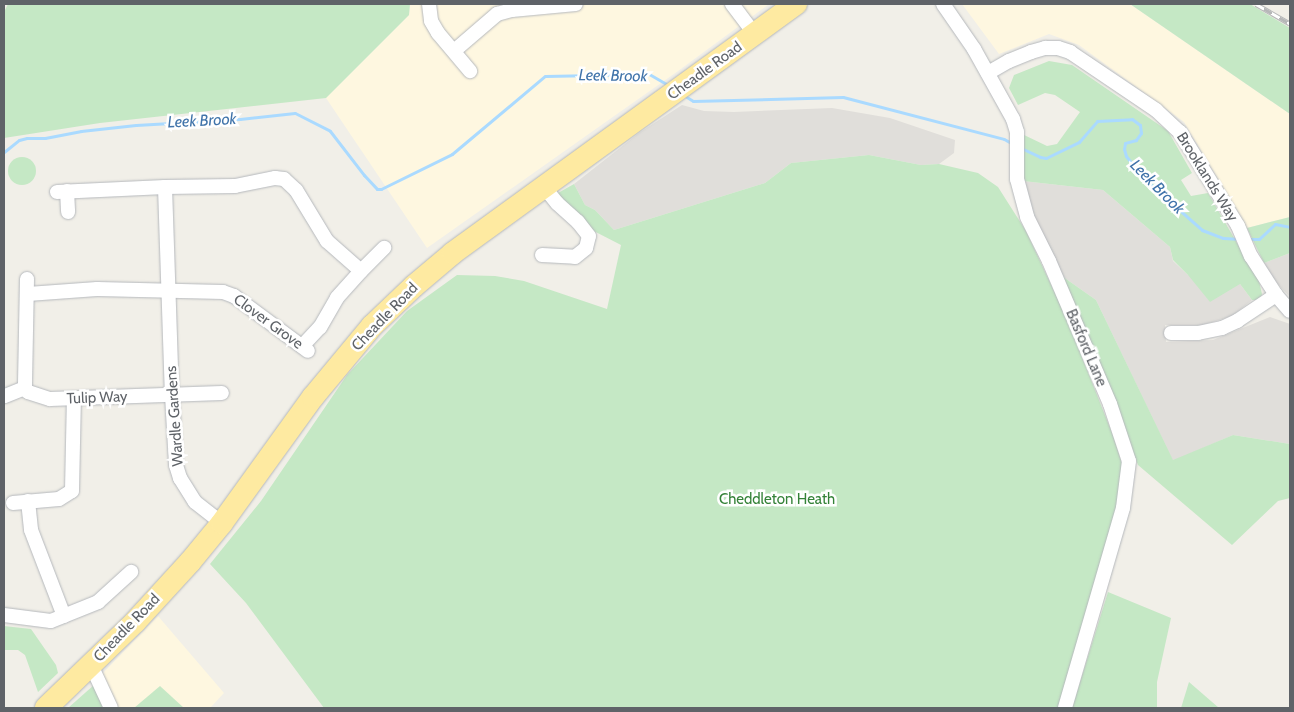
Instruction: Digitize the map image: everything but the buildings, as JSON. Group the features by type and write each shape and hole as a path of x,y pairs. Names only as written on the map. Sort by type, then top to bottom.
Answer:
{"highway":[{"name":"Cheadle Road","path":"46,708 153,602 222,523 313,397 372,326 414,286 453,254 796,4"}],"street":[{"path":"429,4 431,21 438,33 470,71"},
{"path":"454,51 497,14 512,10 576,4"},
{"path":"732,4 755,34"},
{"name":"Basford Lane","path":"943,4 988,73 1013,119 1017,132 1019,190 1027,217 1049,261 1110,404 1129,461 1123,508 1065,708"},
{"name":"Brooklands Way","path":"988,73 1009,61 1045,48 1070,52 1170,121 1180,132 1238,226 1252,256 1276,295 1290,310"},
{"path":"68,212 62,191 235,186 275,178 284,179 296,190 326,241 361,270 384,248"},
{"name":"Wardle Gardens","path":"165,187 174,448 180,478 195,502 222,523"},
{"path":"542,255 575,257 586,248 589,236 544,187"},
{"name":"Clover Grove","path":"168,292 223,292 234,296 305,349 337,298 361,270"},
{"path":"5,396 24,388 27,279"},
{"path":"28,294 98,289 168,292"},
{"path":"1171,333 1198,333 1222,328 1243,318 1276,295"},
{"name":"Tulip Way","path":"24,388 28,392 50,399 172,395"},
{"path":"172,395 222,393"},
{"path":"13,503 59,499 72,491 74,399"},
{"path":"28,502 31,530 64,616"},
{"path":"4,615 45,621 64,616 98,602 132,572"},
{"path":"91,665 111,708"}],"shaded area":[{"path":"410,4 769,4 678,71 427,248 326,98 409,15"},
{"path":"962,4 1130,4 1290,114 1290,217 1247,228 1184,122 1079,45 1049,34 999,54"},
{"path":"682,105 704,111 734,112 832,108 890,118 955,140 954,153 939,164 921,165 869,155 791,163 765,183 614,230 595,210 585,205 574,184 639,133"},
{"path":"1023,181 1103,190 1170,247 1173,261 1188,275 1240,284 1252,300 1232,316 1203,325 1165,325 1166,342 1213,340 1270,317 1290,324 1290,444 1233,435 1173,461 1096,300 1059,274 1031,212"},
{"path":"1290,253 1290,297 1276,282 1264,263"},
{"path":"158,616 224,693 210,708 118,708 102,674"}],"green space":[{"path":"8,4 410,4 409,15 326,98 100,123 4,138 4,12"},
{"path":"1130,4 1250,4 1290,28 1290,114"},
{"path":"1049,61 1072,65 1168,131 1192,173 1181,180 1191,196 1208,193 1259,281 1262,294 1260,300 1252,300 1240,284 1210,302 1173,260 1170,247 1103,190 1023,181 1022,134 1047,146 1057,144 1080,112 1055,95 1045,93 1018,105 1009,88 1014,75"},
{"name":"Cheddleton Heath","path":"869,155 921,165 939,164 978,173 998,187 1026,231 1067,319 1114,438 1122,464 1117,513 1058,708 324,708 246,603 210,564 261,501 347,375 407,311 457,275 495,276 524,281 607,309 621,245 584,226 558,193 574,184 585,205 595,210 614,230 765,183 791,163"},
{"path":"22,157 32,161 36,171 32,181 22,185 12,181 8,171 12,161"},
{"path":"1290,217 1290,253 1264,263 1247,228"},
{"path":"1059,274 1096,300 1173,460 1233,435 1290,444 1290,498 1278,501 1232,545 1138,465"},
{"path":"1108,592 1171,618 1157,682 1157,708 1072,708"},
{"path":"4,626 31,629 56,665 58,673 38,692 25,655 18,650 4,650"},
{"path":"1189,682 1219,708 1181,708"},
{"path":"94,685 107,708 68,708"},
{"path":"160,686 184,708 134,708"}],"waterway":[{"name":"Leek Brook","path":"4,152 19,140 27,138 45,138 81,131 136,125 240,119 295,113 330,131 364,175 377,189 381,189 452,154 545,76 649,74 670,86"},
{"name":"Leek Brook","path":"685,96 693,101 843,97 1004,139 1013,144"},
{"name":"Leek Brook","path":"1021,148 1046,158 1079,142 1097,121 1132,119 1140,125 1141,133 1136,140 1125,143 1124,149 1126,156 1143,178 1202,230 1223,238 1241,239"},
{"name":"Leek Brook","path":"1249,239 1259,239 1275,224 1290,227"}],"railway":[{"path":"1256,4 1290,24"}]}
